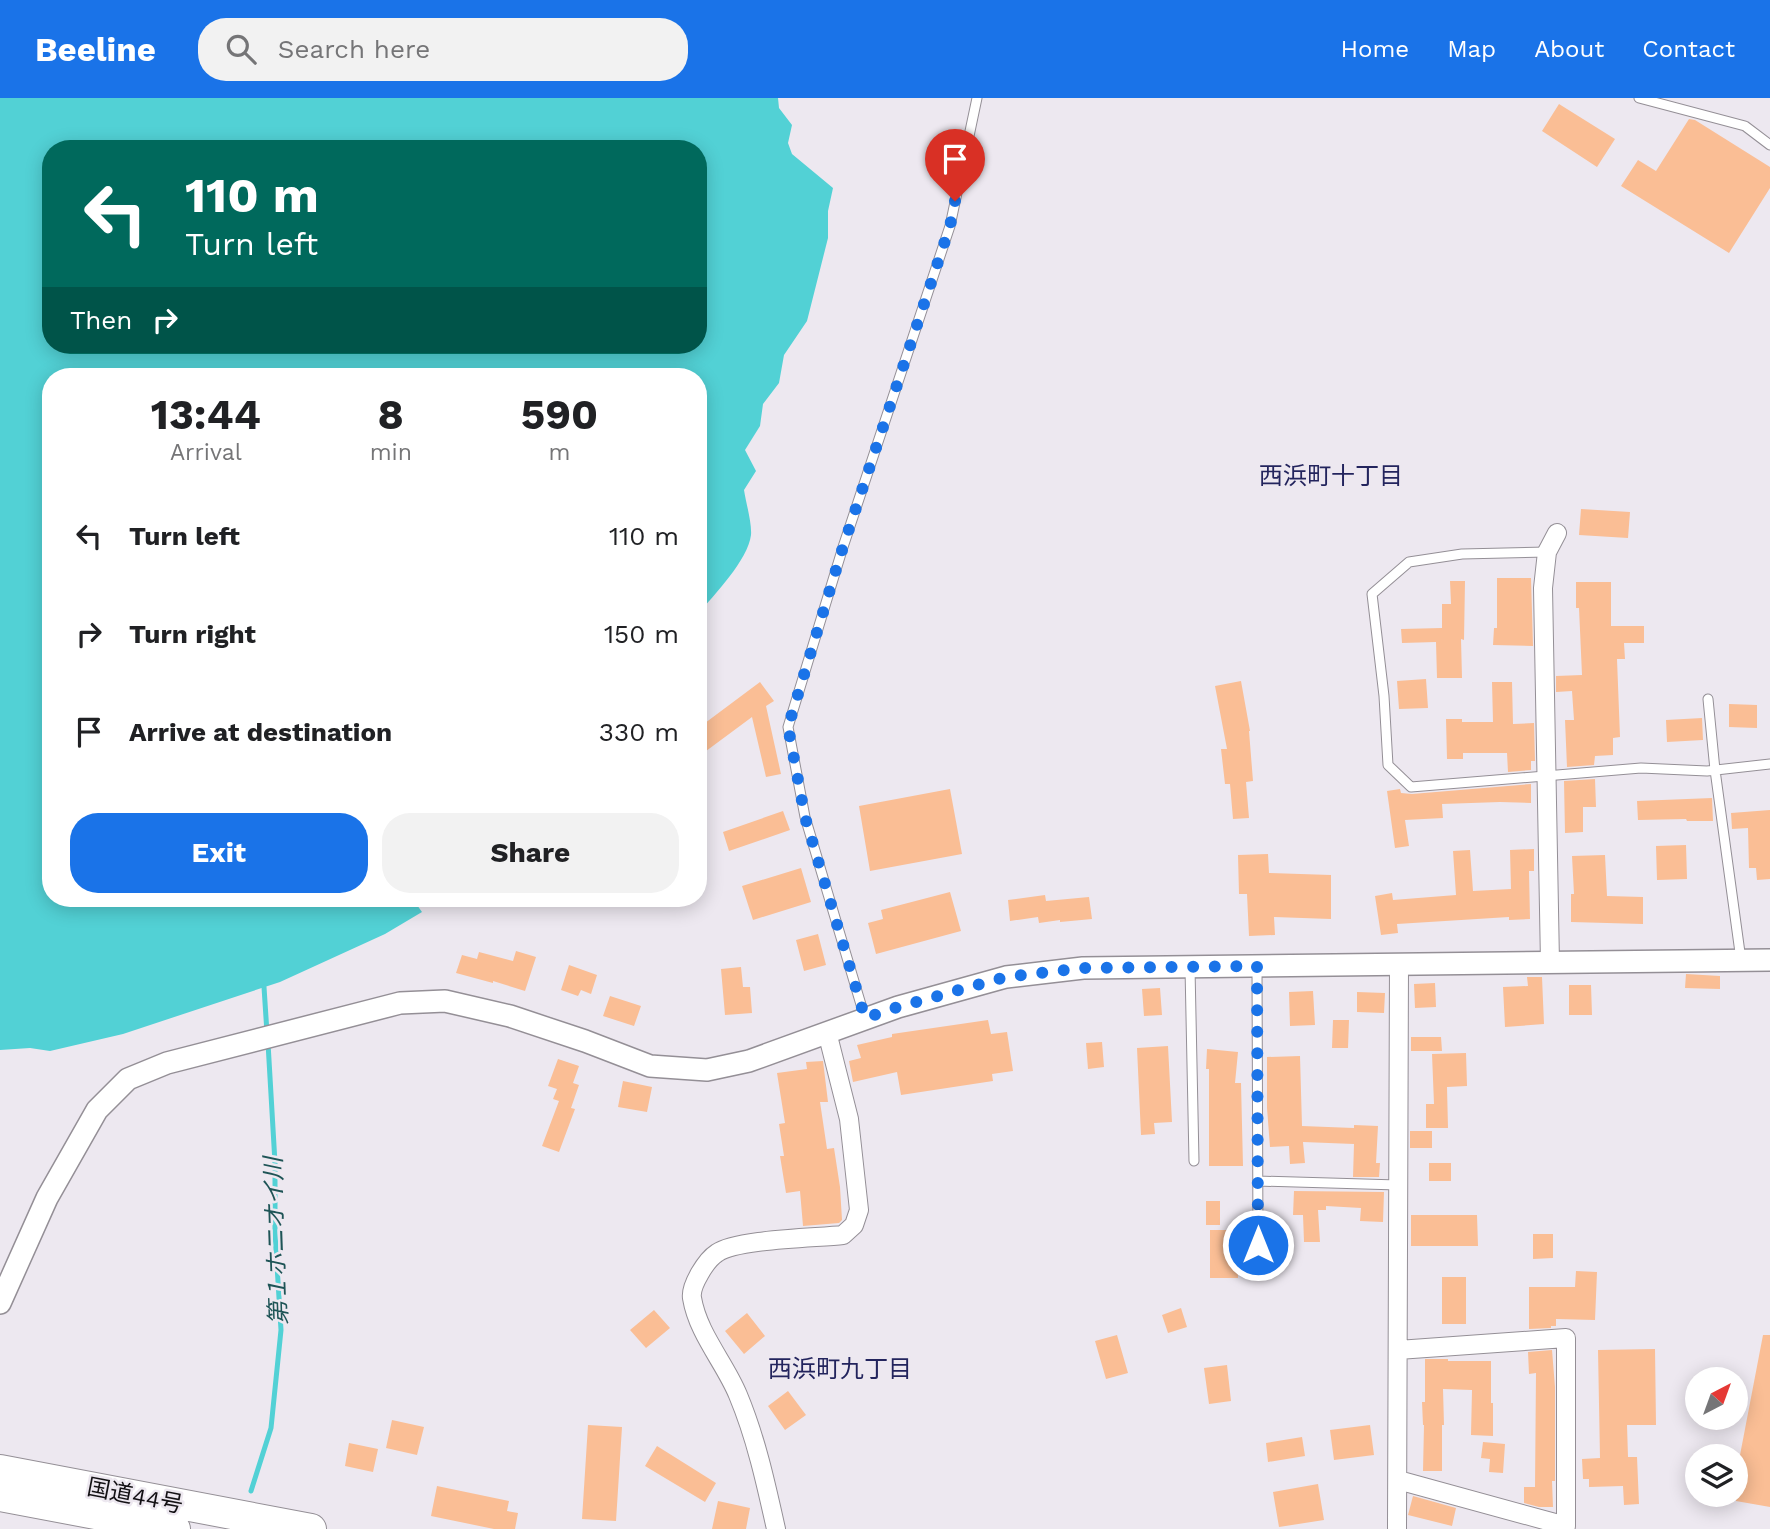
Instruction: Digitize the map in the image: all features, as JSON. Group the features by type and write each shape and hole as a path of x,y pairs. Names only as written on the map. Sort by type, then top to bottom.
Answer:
{"highway":[{"name":"国道44号","path":"0,1470 311,1529"},
{"name":"国道44号","path":"0,1496 175,1529"}],"street":[{"path":"1550,963 1543,588 1547,552 1557,533"},
{"path":"0,1303 47,1198 97,1110 128,1079 167,1063 400,1003 444,1001 510,1016 650,1066 707,1070 749,1060 898,1007 1006,977 1083,968 1770,960"},
{"path":"1392,1528 1398,1480 1399,965"},
{"path":"776,1529 761,1463 738,1394 701,1325 691,1296 697,1276 717,1253 741,1244 844,1235 854,1225 859,1210 849,1119 827,1032"},
{"path":"1398,1350 1566,1338 1566,1526 1398,1480"}],"lane":[{"path":"865,1018 805,817 788,727 843,547 950,226 977,98"},
{"path":"1639,98 1745,126 1770,145"},
{"path":"1547,552 1462,554 1409,562 1372,594 1384,696 1388,765 1411,787 1641,768 1715,770 1770,764"},
{"path":"1708,699 1741,960"},
{"path":"1257,966 1258,1245"},
{"path":"1190,967 1194,1161"},
{"path":"1258,1181 1398,1185"}],"water":[{"path":"0,98 778,98 779,108 792,125 788,143 792,154 833,188 828,211 828,238 807,321 784,355 779,383 763,404 760,426 745,450 756,471 744,490 751,530 749,545 729,577 707,603 707,368 42,368 42,907 418,907 422,912 385,934 280,982 123,1034 50,1051 30,1048 0,1050"}],"building":[{"path":"1559,104 1615,139 1597,167 1542,131"},
{"path":"1689,119 1695,120 1770,167 1770,188 1729,253 1621,186 1638,160 1656,171"},
{"path":"1581,509 1630,512 1628,538 1579,535"},
{"path":"1497,578 1531,578 1533,646 1493,645 1494,628 1497,628"},
{"path":"1450,581 1465,581 1464,640 1461,639 1462,678 1437,678 1436,642 1402,643 1401,629 1442,628 1442,604 1451,604"},
{"path":"1576,582 1611,582 1611,626 1644,626 1644,643 1624,643 1625,659 1617,659 1620,737 1613,738 1613,755 1595,756 1594,765 1567,767 1565,720 1574,720 1572,691 1556,692 1556,676 1582,675"},
{"path":"1426,679 1428,708 1399,709 1397,681"},
{"path":"1241,681 1250,731 1253,781 1246,782 1249,818 1233,819 1230,784 1225,784 1221,749 1227,749 1215,686"},
{"path":"760,682 774,701 766,706 781,774 766,777 752,717 707,750 707,722"},
{"path":"1492,682 1512,682 1513,724 1534,723 1535,761 1531,761 1531,770 1508,772 1507,753 1463,753 1463,759 1447,759 1446,719 1493,722"},
{"path":"1729,704 1757,705 1757,728 1729,727"},
{"path":"1702,718 1703,740 1667,742 1666,720"},
{"path":"1595,779 1596,807 1583,807 1583,832 1565,833 1564,781"},
{"path":"1531,784 1531,803 1442,804 1443,818 1405,820 1409,846 1395,848 1387,791 1400,789 1401,793 1412,794"},
{"path":"950,789 962,854 870,871 859,806"},
{"path":"1712,798 1713,821 1638,820 1637,801"},
{"path":"1770,810 1770,879 1757,880 1756,868 1749,868 1748,828 1732,829 1731,813"},
{"path":"783,811 790,830 729,851 723,832"},
{"path":"1686,845 1687,879 1657,880 1656,846"},
{"path":"1534,849 1534,871 1529,871 1530,919 1509,920 1509,917 1397,924 1398,933 1381,935 1375,896 1392,893 1393,900 1456,895 1453,851 1470,850 1473,891 1511,889 1510,850"},
{"path":"1268,854 1269,873 1331,875 1331,919 1274,917 1275,935 1249,936 1247,894 1239,894 1238,855"},
{"path":"1605,855 1607,896 1643,897 1643,924 1571,922 1571,894 1574,894 1572,856"},
{"path":"801,868 811,902 753,920 742,886"},
{"path":"950,892 961,931 876,954 868,923 883,919 881,910"},
{"path":"1045,895 1046,901 1089,897 1092,919 1039,923 1038,917 1010,921 1008,900"},
{"path":"818,934 826,965 804,971 796,940"},
{"path":"516,951 536,957 525,991 456,973 462,955 477,959 479,952 513,961"},
{"path":"569,965 597,975 591,994 581,990 578,996 561,990"},
{"path":"741,967 743,987 750,987 752,1013 725,1015 721,969"},
{"path":"1686,974 1720,976 1720,989 1685,988"},
{"path":"1527,977 1542,977 1544,1024 1505,1027 1503,987 1528,986"},
{"path":"1435,983 1436,1007 1415,1008 1414,984"},
{"path":"1569,985 1591,985 1592,1015 1569,1015"},
{"path":"1160,988 1162,1015 1144,1016 1142,989"},
{"path":"1313,991 1315,1025 1290,1026 1289,992"},
{"path":"1357,992 1385,993 1384,1013 1357,1012"},
{"path":"610,996 641,1006 634,1026 603,1016"},
{"path":"988,1020 991,1034 1007,1032 1013,1071 992,1074 993,1081 901,1095 897,1072 853,1082 849,1061 861,1058 857,1045 892,1037 892,1034"},
{"path":"1333,1020 1349,1020 1348,1048 1332,1048"},
{"path":"1411,1037 1441,1037 1442,1051 1411,1051"},
{"path":"1102,1042 1104,1067 1088,1069 1086,1043"},
{"path":"1168,1046 1172,1122 1154,1123 1155,1134 1141,1135 1137,1048"},
{"path":"1207,1049 1238,1052 1235,1083 1241,1083 1243,1166 1209,1166"},
{"path":"1466,1053 1467,1086 1447,1087 1448,1128 1426,1128 1426,1104 1434,1104 1432,1054"},
{"path":"1300,1056 1302,1126 1378,1126 1376,1163 1380,1163 1379,1177 1353,1177 1354,1144 1303,1142 1305,1163 1290,1164 1289,1146 1270,1147 1267,1057"},
{"path":"558,1059 579,1066 573,1083 579,1085 571,1108 575,1109 559,1152 542,1146 559,1101 553,1099 557,1089 548,1086"},
{"path":"823,1061 828,1102 820,1102 827,1149 834,1148 842,1220 839,1223 803,1226 800,1191 786,1193 780,1156 784,1156 779,1124 785,1123 777,1073 807,1069 806,1062"},
{"path":"623,1081 652,1087 647,1112 618,1107"},
{"path":"1410,1131 1432,1131 1432,1148 1410,1148"},
{"path":"1429,1163 1451,1163 1451,1181 1429,1181"},
{"path":"1294,1191 1384,1192 1383,1222 1360,1221 1361,1208 1326,1206 1326,1210 1318,1210 1320,1242 1304,1242 1303,1215 1293,1215"},
{"path":"1206,1201 1220,1201 1220,1225 1206,1225"},
{"path":"1411,1215 1477,1215 1478,1246 1411,1246"},
{"path":"1210,1230 1237,1230 1238,1278 1210,1278"},
{"path":"1533,1234 1553,1234 1553,1258 1533,1259"},
{"path":"1576,1271 1597,1272 1595,1320 1556,1319 1556,1326 1551,1328 1529,1329 1529,1287 1575,1287"},
{"path":"1442,1277 1466,1277 1466,1324 1442,1324"},
{"path":"1181,1308 1187,1327 1168,1333 1162,1315"},
{"path":"654,1310 670,1328 646,1348 630,1330"},
{"path":"747,1313 765,1336 744,1354 725,1331"},
{"path":"1117,1335 1128,1373 1106,1379 1095,1341"},
{"path":"1763,1335 1770,1335 1770,1507 1748,1503 1748,1444 1742,1444 1745,1430 1748,1430 1748,1413"},
{"path":"1655,1349 1656,1425 1627,1425 1628,1457 1637,1457 1639,1504 1624,1505 1623,1486 1589,1487 1589,1479 1583,1479 1582,1459 1600,1458 1598,1350"},
{"path":"1552,1350 1555,1387 1553,1507 1539,1507 1524,1503 1524,1487 1535,1487 1536,1373 1529,1374 1528,1352"},
{"path":"1425,1359 1491,1361 1493,1436 1471,1435 1472,1390 1443,1389 1442,1471 1423,1471 1422,1402 1425,1402"},
{"path":"1227,1365 1231,1401 1209,1404 1204,1368"},
{"path":"788,1391 806,1415 785,1430 768,1406"},
{"path":"392,1420 424,1427 417,1455 386,1448"},
{"path":"588,1425 622,1427 616,1521 582,1519"},
{"path":"1370,1425 1374,1455 1334,1460 1330,1430"},
{"path":"1302,1437 1305,1456 1268,1462 1266,1443"},
{"path":"1483,1442 1505,1444 1503,1473 1489,1472 1490,1459 1481,1458"},
{"path":"349,1443 378,1449 373,1472 345,1466"},
{"path":"657,1446 716,1483 705,1502 645,1466"},
{"path":"1318,1484 1324,1520 1279,1527 1273,1492"},
{"path":"437,1486 509,1501 507,1511 518,1513 515,1529 494,1529 431,1516"},
{"path":"1413,1496 1456,1508 1452,1526 1408,1515"},
{"path":"718,1501 750,1508 746,1529 712,1529"}],"waterway":[{"name":"第１ホニオイ川","path":"264,987 267,1033"},
{"name":"第１ホニオイ川","path":"251,1491 271,1428 281,1330 268,1043"}],"district":[{"name":"西浜町十丁目","path":"1331,476"},
{"name":"西浜町九丁目","path":"840,1369"}],"route":[{"path":"955,201 950,226 843,547 788,727 805,817 865,1018 1006,977 1083,968 1257,966 1258,1245"}]}
